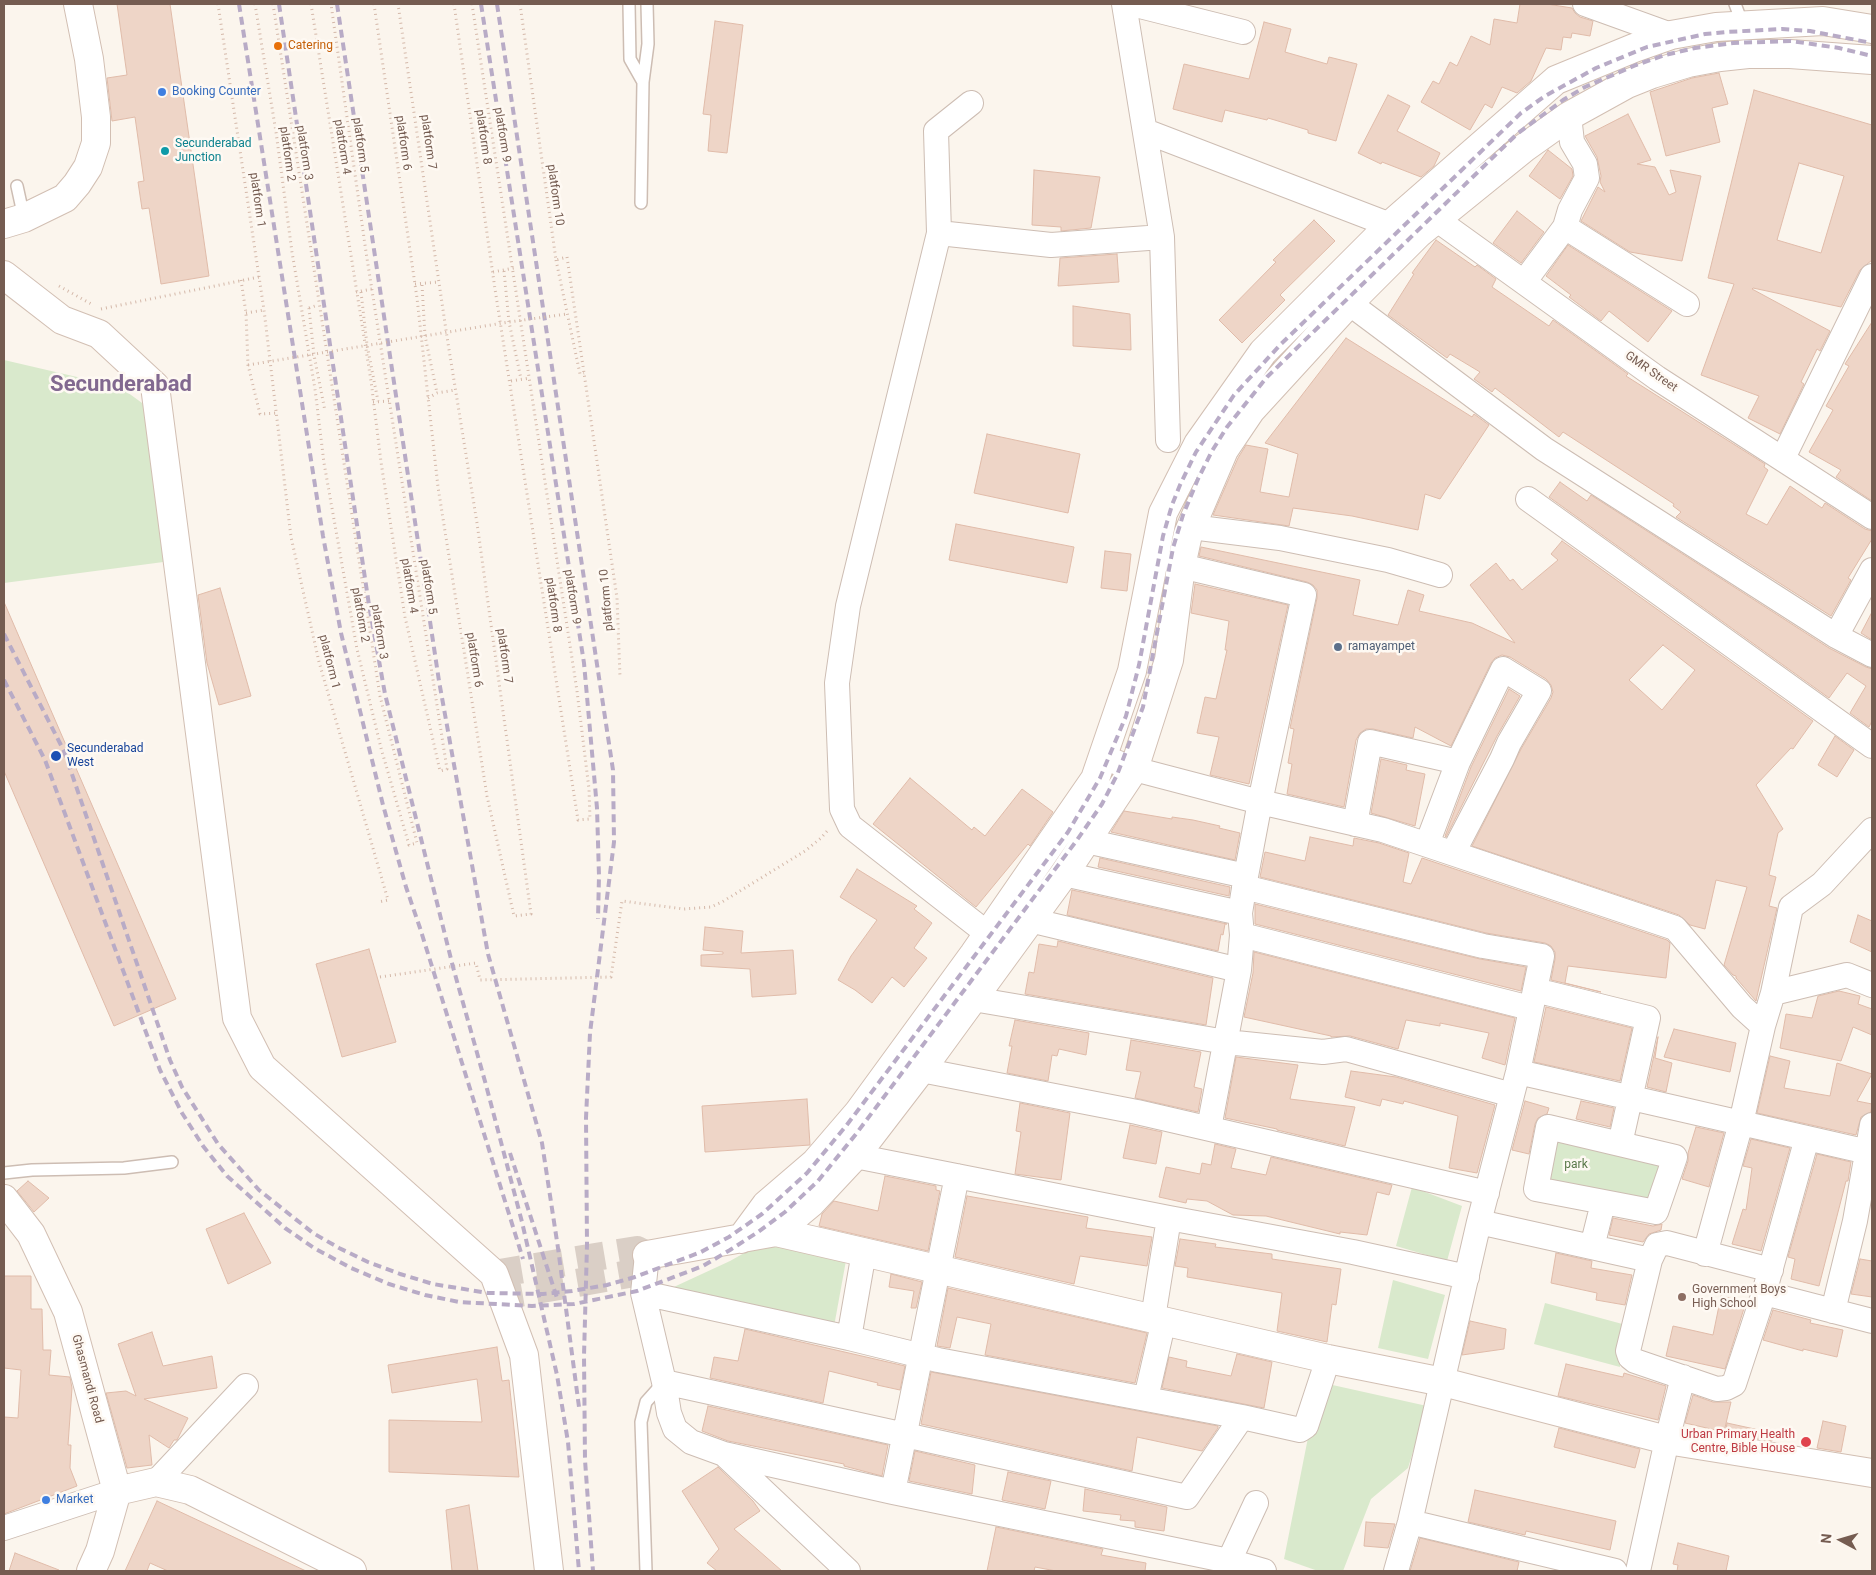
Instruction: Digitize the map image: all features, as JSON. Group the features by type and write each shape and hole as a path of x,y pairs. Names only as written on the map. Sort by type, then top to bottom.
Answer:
{"street":[{"path":"14,221 65,198 78,184 88,167 96,143 96,117 89,59 78,4"},
{"path":"1124,4 1162,237 1168,440"},
{"path":"1132,4 1242,32"},
{"path":"1584,4 1671,36"},
{"path":"776,1232 810,1203 855,1156 973,999 999,940 1095,779 1132,670 1163,513 1212,445 1263,352 1390,225 1556,80 1634,48 1671,36 1716,27 1739,14 1823,21 1872,29"},
{"path":"740,1239 766,1205 815,1163 858,1113 948,988 999,940 1030,920 1064,874 1134,769 1169,660 1181,566 1212,445 1251,410 1349,304 1436,218 1524,148 1569,116 1605,95 1652,74 1720,57 1748,54 1790,54 1872,60"},
{"path":"971,103 936,131 940,233 848,606 836,683 842,809 850,826 999,940"},
{"path":"1524,282 1565,227 1570,210 1587,178 1585,164 1572,142 1569,116"},
{"path":"1145,131 1390,225"},
{"name":"GMR Street","path":"1436,218 1657,378 1872,516"},
{"path":"1565,227 1687,304"},
{"path":"940,233 1051,245 1162,237"},
{"path":"4,275 62,320 99,334 154,386 237,1018 262,1067 494,1274 524,1355 549,1571"},
{"path":"1783,458 1872,276"},
{"path":"1349,304 1544,449 1836,636 1872,655"},
{"path":"1528,499 1872,746"},
{"path":"1160,528 1280,538 1388,560 1440,575"},
{"path":"1181,566 1304,595 1245,881 1238,970 1209,1128"},
{"path":"1836,636 1872,570"},
{"path":"1427,844 1458,762 1503,669 1539,691 1508,743 1502,759 1453,853"},
{"path":"1356,824 1370,742 1458,762"},
{"path":"1102,757 1134,769 1260,802 1383,830 1675,928 1742,1006 1764,1026"},
{"path":"1705,1254 1741,1122 1773,993 1791,907 1822,884 1872,830"},
{"path":"1086,841 1245,881 1483,946 1542,956 1518,1072 1479,1222 1410,1522 1396,1571"},
{"path":"1064,874 1242,924 1532,999 1648,1018 1620,1144"},
{"path":"1030,920 1238,970"},
{"path":"1773,993 1848,975 1872,985"},
{"path":"948,988 973,999 1226,1042 1323,1052 1346,1049 1512,1095"},
{"path":"921,1070 1137,1112 1487,1193"},
{"path":"1518,1072 1868,1152"},
{"path":"1833,1311 1855,1221 1872,1125"},
{"path":"1548,1126 1675,1157 1656,1212 1603,1203 1536,1189 1548,1126"},
{"path":"1770,1270 1667,1243 1657,1245 1650,1260 1628,1352 1635,1361 1716,1389 1726,1388 1734,1384 1764,1293 1807,1138"},
{"path":"830,1145 855,1156 1168,1218 1353,1252 1467,1277"},
{"path":"893,1492 903,1434 956,1176"},
{"name":"Ghasmandi Road","path":"4,1199 31,1234 68,1312 117,1491"},
{"path":"1592,1248 1603,1203"},
{"path":"1146,1398 1158,1319 1168,1218"},
{"path":"1479,1222 1650,1260"},
{"path":"1264,1571 1227,1566 724,1454 691,1442 675,1429 669,1413 664,1382 643,1293 647,1256 776,1232 1328,1359 1443,1382 1666,1440 1872,1473"},
{"path":"849,1338 864,1252"},
{"path":"643,1293 849,1338 920,1356 1028,1378 1146,1398 1300,1430 1306,1426 1328,1359"},
{"path":"1764,1293 1872,1321"},
{"path":"1638,1571 1666,1440 1683,1377"},
{"path":"664,1382 1186,1497 1242,1417"},
{"path":"156,1482 246,1386"},
{"path":"724,1454 848,1571"},
{"path":"4,1528 117,1491 156,1482 190,1490 352,1571"},
{"path":"91,1571 100,1551 117,1491"},
{"path":"1227,1566 1256,1503"},
{"path":"1410,1522 1615,1571"}],"lane":[{"path":"629,4 630,59 643,82"},
{"path":"641,203 643,82 648,44 647,4"},
{"path":"14,221 17,186"},
{"path":"4,1173 32,1170 124,1168 172,1162"},
{"path":"646,1571 641,1422 646,1402 664,1382"}],"path":[{"name":"platform 1","path":"218,4 264,310 291,537 319,662 388,900 379,902"},
{"name":"platform 2","path":"255,4 324,463 357,649 381,748 409,845"},
{"name":"platform 3","path":"273,4 318,305 380,696 417,843 409,845"},
{"name":"platform 4","path":"311,4 405,617 440,771"},
{"name":"platform 5","path":"331,4 372,289 446,759 447,769 440,771"},
{"name":"platform 6","path":"374,4 415,284 438,487 487,796 514,916 520,914"},
{"name":"platform 7","path":"398,4 455,390 477,523 531,914 520,914"},
{"name":"platform 8","path":"454,4 493,272 578,820 590,819"},
{"name":"platform 9","path":"472,4 514,268 577,691 589,790 590,819"},
{"name":"platform 10","path":"520,4 556,260 567,257 582,373 618,598 620,677"},
{"path":"556,260 582,373"},
{"path":"493,272 514,268"},
{"path":"504,271 509,322 521,379"},
{"path":"53,282 101,309 259,277"},
{"path":"241,280 246,313 248,365 260,414 277,413"},
{"path":"415,284 422,285 439,282"},
{"path":"422,285 424,336 438,393"},
{"path":"356,292 372,289"},
{"path":"361,292 367,345 378,401"},
{"path":"301,306 308,308 318,305"},
{"path":"308,308 314,355 326,411 318,414"},
{"path":"246,313 264,310"},
{"path":"248,365 567,314"},
{"path":"511,381 530,378"},
{"path":"428,398 438,393 455,390"},
{"path":"373,402 390,401"},
{"path":"380,977 476,963 480,980 611,977 622,902 684,909 699,909 716,904 805,851 821,838 842,809"}],"green space":[{"path":"4,360 120,387 149,408 171,561 4,583"},
{"name":"park","path":"1551,1131 1670,1159 1653,1209 1540,1185"},
{"path":"1412,1187 1462,1206 1447,1261 1396,1246"},
{"path":"771,1238 847,1255 833,1332 663,1292 730,1261"},
{"path":"1393,1280 1445,1295 1428,1359 1378,1348"},
{"path":"1545,1303 1626,1325 1620,1367 1534,1344"},
{"path":"1319,1382 1427,1406 1408,1468 1371,1499 1343,1571 1318,1571 1284,1559"}],"building":[{"name":"Secunderabad Junction","path":"117,4 170,4 209,276 161,284 149,208 142,209 138,182 144,181 135,117 112,121 107,78 127,75"},
{"path":"1520,4 1547,4 1572,8 1580,17 1593,21 1590,36 1572,33 1571,38 1563,37 1561,50 1546,48 1531,81 1517,93 1502,87 1492,108 1485,104 1470,130 1421,102 1433,81 1439,84 1450,62 1457,66 1471,36 1490,45 1494,19 1517,23"},
{"path":"715,21 743,25 727,153 708,151 711,115 703,114"},
{"path":"1264,22 1291,29 1285,52 1327,64 1329,57 1357,64 1336,141 1268,118 1267,120 1225,110 1222,122 1173,109 1184,64 1249,79"},
{"path":"1719,73 1728,104 1712,108 1720,142 1666,156 1650,92 1692,78"},
{"path":"1754,90 1872,125 1872,260 1860,270 1841,307 1752,289 1830,331 1820,351 1817,349 1801,382 1804,384 1780,434 1748,418 1759,396 1701,375 1734,284 1708,278","holes":["1799,163 1844,176 1821,253 1777,240"]},
{"path":"1388,95 1410,106 1397,131 1440,153 1434,166 1421,177 1382,162 1381,164 1358,153"},
{"path":"1628,114 1651,160 1637,164 1655,167 1669,195 1676,192 1670,170 1701,176 1682,261 1630,252 1581,221 1598,187 1605,192 1600,182 1601,176 1597,157 1585,136"},
{"path":"1548,150 1572,169 1573,176 1560,199 1529,176"},
{"path":"1034,170 1100,177 1091,228 1061,231 1061,227 1032,225"},
{"path":"1517,211 1544,232 1521,263 1493,243"},
{"path":"1314,220 1335,241 1280,295 1285,300 1242,343 1219,320 1276,262 1273,260"},
{"path":"1436,240 1496,279 1492,287 1549,326 1553,320 1628,374 1626,376 1765,464 1764,467 1768,470 1746,514 1767,525 1790,486 1822,508 1825,503 1865,529 1872,531 1872,539 1848,578 1851,580 1831,616 1676,517 1681,512 1673,506 1674,504 1563,432 1559,437 1495,388 1492,392 1474,379 1480,372 1450,354 1447,358 1388,315 1414,274 1412,273"},
{"path":"1568,245 1672,311 1648,342 1609,311 1601,321 1569,297 1571,295 1546,276"},
{"path":"1117,254 1119,282 1058,286 1060,258"},
{"path":"1073,306 1130,314 1131,350 1073,346"},
{"path":"1872,322 1872,501 1836,477 1841,470 1809,452 1833,410 1826,406 1849,366 1845,364"},
{"path":"1346,338 1472,417 1474,414 1489,425 1440,499 1425,494 1418,530 1352,516 1293,508 1289,526 1213,515 1238,458 1246,445 1268,449 1260,492 1289,497 1298,454 1265,443"},
{"path":"987,434 1080,454 1068,513 974,493"},
{"path":"1560,482 1587,501 1591,495 1829,648 1872,669 1872,721 1869,727 1850,713 1866,686 1847,673 1829,698 1549,497"},
{"path":"956,524 1074,547 1067,583 949,560"},
{"path":"1562,541 1813,721 1793,749 1791,748 1756,785 1783,829 1778,833 1769,875 1776,877 1769,906 1777,908 1756,1001 1736,976 1724,965 1747,887 1716,880 1705,929 1690,925 1679,915 1472,846 1521,749 1553,692 1551,685 1546,679 1510,657 1502,655 1495,658 1491,663 1451,746 1415,727 1413,738 1366,729 1360,733 1356,740 1344,807 1287,794 1292,764 1288,763 1294,729 1290,728 1317,598 1317,590 1307,582 1199,556 1201,547 1360,580 1353,615 1398,625 1408,590 1424,595 1419,611 1472,623 1515,643 1470,585 1496,563 1510,581 1513,579 1522,590 1558,560 1551,554","holes":["1663,645 1695,670 1662,710 1629,680"]},
{"path":"1105,551 1131,554 1127,591 1101,588"},
{"path":"1195,584 1288,605 1249,784 1210,775 1219,737 1197,733 1205,697 1216,699 1227,650 1225,650 1229,621 1191,613"},
{"path":"220,588 251,696 219,705 207,663 198,595"},
{"path":"4,602 176,999 114,1026 4,771"},
{"path":"1872,612 1872,640 1861,633"},
{"path":"1509,689 1520,696 1497,736 1446,837 1471,767"},
{"path":"1835,736 1854,750 1837,777 1818,765"},
{"path":"1381,759 1407,765 1406,770 1425,774 1415,826 1371,813"},
{"path":"910,778 972,830 974,827 985,836 1022,789 1053,812 1030,846 1028,844 976,907 873,824"},
{"path":"1124,811 1172,819 1172,817 1193,820 1240,833 1235,860 1111,832"},
{"path":"1310,837 1353,846 1354,838 1379,843 1409,853 1403,882 1411,884 1422,858 1667,940 1670,943 1666,978 1568,966 1565,983 1601,992 1551,980 1555,952 1551,946 1545,943 1486,933 1260,877 1265,852 1305,861"},
{"path":"1100,858 1230,887 1229,896 1098,867"},
{"path":"857,869 917,906 914,909 932,923 914,948 927,958 904,987 892,977 872,1003 838,980 851,956 877,920 840,897"},
{"path":"1072,890 1227,924 1225,924 1223,935 1221,934 1218,951 1067,915"},
{"path":"1255,904 1480,959 1526,967 1521,991 1255,924"},
{"path":"1858,915 1872,921 1872,952 1850,942"},
{"path":"705,927 743,931 741,953 793,950 796,994 752,997 750,969 701,966 701,955 723,954 723,952 703,950"},
{"path":"1058,941 1213,978 1206,1025 1025,994 1029,972 1034,973 1039,944 1057,947"},
{"path":"369,949 396,1042 342,1057 316,964"},
{"path":"1254,952 1515,1018 1505,1065 1482,1058 1489,1033 1440,1023 1440,1026 1406,1020 1398,1049 1350,1036 1331,1037 1244,1017 1253,973"},
{"path":"1839,991 1860,996 1858,1004 1872,1009 1872,1035 1853,1027 1841,1061 1780,1048 1786,1014 1812,1018 1818,996"},
{"path":"1546,1007 1632,1028 1620,1081 1534,1062"},
{"path":"1015,1020 1089,1033 1086,1055 1059,1049 1057,1056 1052,1055 1048,1081 1007,1073 1012,1046 1009,1046"},
{"path":"1674,1029 1736,1043 1730,1072 1664,1057"},
{"path":"1658,1037 1655,1058 1672,1063 1666,1092 1647,1087"},
{"path":"1131,1040 1201,1052 1194,1087 1202,1089 1198,1112 1135,1098 1141,1072 1126,1070"},
{"path":"1770,1056 1790,1061 1784,1088 1830,1096 1837,1063 1872,1074 1857,1101 1872,1104 1871,1112 1861,1117 1856,1135 1757,1113"},
{"path":"1236,1057 1298,1065 1290,1099 1355,1107 1345,1146 1225,1118"},
{"path":"1351,1071 1396,1077 1495,1105 1477,1173 1449,1168 1458,1116 1404,1101 1403,1104 1382,1099 1380,1106 1345,1097"},
{"path":"807,1099 810,1145 705,1152 702,1106"},
{"path":"1525,1101 1549,1108 1547,1114 1538,1118 1535,1124 1529,1154 1512,1150"},
{"path":"1581,1101 1614,1108 1610,1127 1576,1119"},
{"path":"1020,1103 1070,1113 1061,1180 1015,1174 1021,1132 1016,1131"},
{"path":"1130,1125 1162,1132 1156,1164 1123,1158"},
{"path":"1696,1127 1724,1133 1709,1187 1682,1179"},
{"path":"1751,1139 1790,1148 1761,1251 1732,1244 1743,1209 1746,1210 1752,1168 1743,1166"},
{"path":"1215,1144 1236,1149 1231,1168 1266,1175 1271,1157 1392,1185 1389,1195 1377,1192 1367,1235 1340,1232 1340,1234 1266,1216 1233,1215 1207,1201 1187,1199 1186,1203 1159,1197 1166,1167 1200,1174 1202,1163 1211,1165"},
{"path":"1817,1154 1851,1162 1848,1181 1846,1181 1819,1286 1791,1279 1795,1259 1788,1257"},
{"path":"885,1176 936,1186 936,1190 940,1191 928,1251 819,1226 822,1214 834,1201 878,1211"},
{"path":"28,1181 49,1198 34,1212 17,1191"},
{"path":"967,1196 1088,1217 1086,1228 1152,1237 1147,1266 1080,1256 1074,1284 955,1257"},
{"path":"244,1213 271,1263 228,1284 206,1229"},
{"path":"1613,1218 1653,1226 1662,1224 1661,1230 1649,1234 1643,1242 1609,1235"},
{"path":"1180,1239 1216,1244 1215,1247 1272,1254 1272,1259 1341,1269 1336,1305 1332,1304 1327,1342 1277,1331 1282,1293 1187,1277 1188,1268 1175,1266"},
{"path":"1556,1253 1592,1261 1591,1268 1632,1275 1625,1305 1596,1300 1597,1293 1551,1283"},
{"path":"1860,1259 1872,1261 1872,1297 1851,1294"},
{"path":"891,1274 922,1282 916,1308 911,1308 914,1291 889,1287"},
{"path":"4,1276 31,1276 31,1309 42,1309 43,1350 51,1350 49,1375 70,1377 72,1388 68,1445 71,1445 70,1468 77,1486 4,1514 4,1417 18,1418 21,1370 4,1368"},
{"path":"948,1288 1147,1333 1135,1383 985,1355 991,1324 957,1317 950,1348 937,1346"},
{"path":"1721,1296 1746,1302 1725,1369 1666,1356 1673,1326 1713,1335"},
{"path":"1773,1310 1811,1320 1810,1323 1843,1330 1837,1357 1803,1349 1803,1351 1763,1340"},
{"path":"1470,1321 1506,1329 1504,1349 1462,1355"},
{"path":"745,1329 905,1366 900,1390 829,1371 823,1403 710,1378 714,1357 738,1361"},
{"path":"152,1332 163,1366 212,1356 217,1388 144,1399 188,1418 177,1440 174,1440 169,1448 149,1435 152,1465 127,1468 106,1393 126,1391 136,1396 118,1344"},
{"path":"497,1347 502,1381 509,1380 519,1477 389,1472 389,1420 482,1422 477,1379 392,1393 388,1365"},
{"path":"1237,1354 1272,1362 1264,1408 1162,1388 1169,1357 1187,1361 1186,1367 1231,1376"},
{"path":"1566,1364 1623,1377 1624,1373 1666,1386 1658,1420 1558,1396"},
{"path":"931,1372 1218,1426 1218,1428 1202,1451 1137,1437 1132,1471 921,1424"},
{"path":"1693,1395 1713,1402 1731,1402 1724,1432 1685,1423"},
{"path":"708,1406 888,1445 882,1476 844,1466 844,1464 728,1441 702,1431"},
{"path":"1823,1421 1846,1426 1841,1452 1817,1448"},
{"path":"1727,1423 1773,1433 1772,1441 1725,1434"},
{"path":"1559,1428 1640,1449 1635,1468 1554,1447"},
{"path":"915,1451 975,1465 972,1494 909,1481"},
{"path":"718,1467 753,1501 760,1511 734,1529 782,1571 717,1571 707,1563 719,1549 682,1491"},
{"path":"1008,1472 1051,1481 1045,1509 1002,1500"},
{"path":"1085,1489 1167,1507 1164,1531 1135,1527 1135,1521 1120,1520 1121,1515 1083,1511"},
{"path":"1475,1490 1616,1521 1610,1550 1526,1531 1525,1535 1468,1522"},
{"path":"157,1501 306,1571 168,1571 150,1563 147,1571 125,1571"},
{"path":"469,1505 478,1571 452,1571 446,1510"},
{"path":"1366,1522 1395,1524 1388,1548 1364,1546"},
{"path":"996,1527 1103,1549 1101,1555 1146,1563 1145,1571 1056,1571 1035,1567 1034,1571 987,1571"},
{"path":"1420,1538 1519,1562 1517,1571 1410,1571"},
{"path":"1678,1543 1729,1556 1726,1571 1677,1571 1678,1565 1673,1564"},
{"path":"15,1553 59,1570 59,1571 9,1571"}],"tunnel":[{"path":"494,1274 637,1250 647,1255 640,1272 502,1296"}],"railway":[{"path":"239,4 323,536 341,633 383,805 406,887 523,1259"},
{"path":"279,4 369,605 385,694 453,967 522,1222 557,1375 568,1442 579,1571"},
{"path":"337,4 439,681 488,954 542,1143 579,1407"},
{"path":"481,4 584,663 597,808 598,919"},
{"path":"497,4 613,770 614,842 590,1033 586,1118 585,1460 593,1571"},
{"path":"4,634 64,751 170,1060 182,1087 218,1144 259,1190 313,1233 339,1248 368,1262 433,1284 488,1293 543,1294 607,1285 635,1277 701,1252 729,1237 762,1214 807,1173 846,1126 1068,832 1100,778 1126,716 1139,665 1163,536 1180,485 1196,452 1234,395 1281,344 1521,113 1545,96 1596,68 1647,47 1705,34 1726,32 1782,29 1810,31 1872,43"},
{"path":"4,680 45,760 160,1070 182,1113 203,1146 227,1176 285,1228 314,1248 351,1268 389,1284 425,1295 459,1302 532,1306 574,1304 637,1291 703,1266 730,1250 785,1212 818,1181 856,1134 1102,804 1117,775 1143,707 1173,548 1183,515 1212,451 1227,427 1267,377 1517,134 1563,100 1585,87 1665,55 1695,48 1733,43 1791,41 1839,48 1872,56"},
{"path":"510,1153 557,1298"}],"place":[{"name":"Catering","path":"278,46"},
{"name":"Booking Counter","path":"162,92"},
{"name":"Secunderabad Junction","path":"165,151"},
{"name":"ramayampet","path":"1338,647"},
{"name":"Secunderabad West","path":"56,756"},
{"name":"Government Boys High School","path":"1682,1297"},
{"name":"Urban Primary Health Centre, Bible House","path":"1806,1442"},
{"name":"Market","path":"46,1500"}],"district":[{"name":"Secunderabad","path":"121,385"}]}
